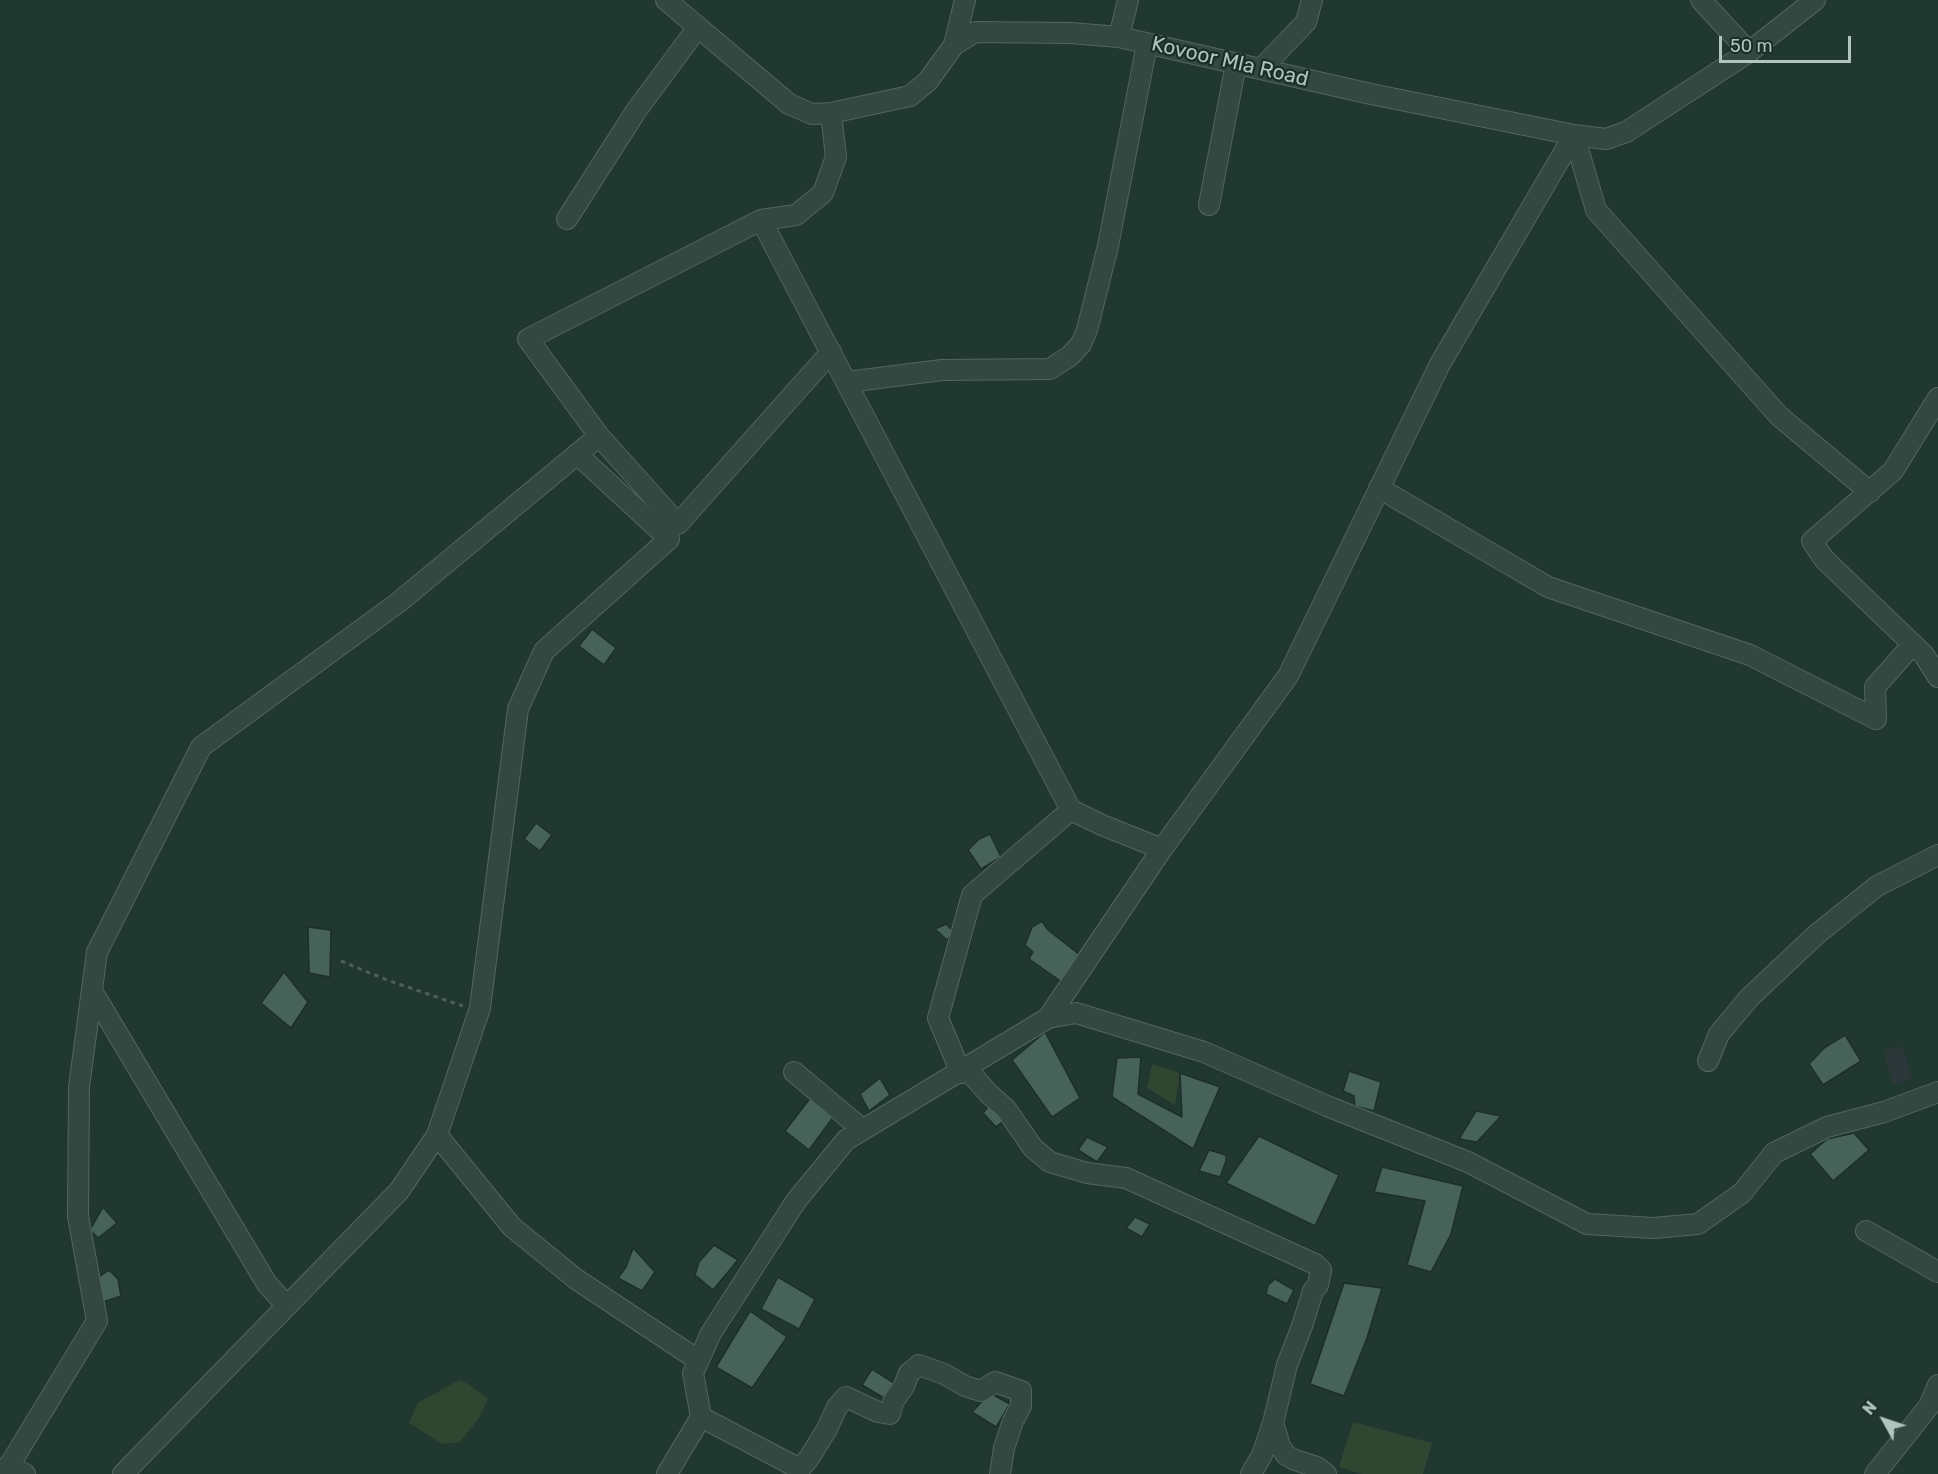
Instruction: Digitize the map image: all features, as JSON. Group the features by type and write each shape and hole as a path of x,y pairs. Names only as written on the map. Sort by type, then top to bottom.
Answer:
{"street":[{"name":"Kovoor Mla Road","path":"666,0 789,104 812,114 910,96 928,81 954,45 975,32 1071,33 1119,37 1371,94 1574,135 1606,139 1626,132 1749,52 1815,0"},
{"path":"954,45 964,0"},
{"path":"1119,37 1128,0"},
{"path":"1261,69 1306,22 1312,0"},
{"path":"1701,0 1749,52"},
{"path":"567,219 636,111 698,27"},
{"path":"847,382 942,370 1050,369 1070,356 1081,344 1087,330 1108,246 1148,44"},
{"path":"1209,205 1236,64"},
{"path":"831,112 836,157 823,194 796,215 761,220 528,339 599,436 678,524 831,352"},
{"path":"1048,1018 1162,849 1288,676 1440,364 1574,135"},
{"path":"1574,135 1596,210 1779,416 1870,492"},
{"path":"761,220 1071,810 1162,849"},
{"path":"1938,398 1893,471 1812,541 1824,559 1924,655 1938,677"},
{"path":"11,1470 97,1321 78,1216 79,1087 97,952 201,747 399,602 599,436"},
{"path":"123,1474 399,1191 437,1135 479,1011 518,709 544,651 669,539 577,454"},
{"path":"1379,488 1548,587 1750,655 1876,719 1875,687 1913,644"},
{"path":"1071,810 972,895 938,1018 965,1070 974,1076 988,1094 1006,1109 1034,1148 1050,1162 1087,1173 1126,1178 1315,1264 1321,1270 1318,1285 1313,1291 1287,1365 1273,1423 1262,1455 1251,1474"},
{"path":"1708,1061 1719,1034 1749,998 1817,934 1877,886 1938,855"},
{"path":"92,992 267,1284 287,1306"},
{"path":"668,1474 701,1417 693,1373 711,1333 796,1201 846,1140 1048,1018 1076,1013 1204,1052 1327,1106 1468,1162 1587,1224 1653,1228 1698,1224 1742,1193 1774,1153 1827,1127 1884,1112 1938,1092"},
{"path":"794,1072 863,1130"},
{"path":"437,1135 512,1227 576,1279 698,1360"},
{"path":"1866,1231 1938,1272"},
{"path":"701,1417 800,1468 809,1458 827,1429 837,1407 846,1397 878,1412 890,1414 893,1402 904,1386 909,1373 919,1365 981,1391 995,1382 1021,1391 1021,1406 1004,1448 1000,1474"},
{"path":"1875,1474 1929,1406 1938,1385"},
{"path":"1273,1423 1280,1446 1286,1455 1317,1467 1326,1474"}],"path":[{"path":"341,961 387,980 479,1011"}],"shaded area":[{"path":"1903,1046 1912,1079 1893,1085 1884,1051"}],"green space":[{"path":"1152,1064 1180,1073 1175,1105 1147,1088"},
{"path":"459,1380 488,1399 479,1418 460,1442 442,1444 409,1423 418,1403"},
{"path":"1353,1422 1432,1443 1423,1474 1362,1474 1339,1467"}],"building":[{"path":"592,629 616,648 604,665 579,646"},
{"path":"536,823 552,835 540,851 524,839"},
{"path":"990,834 1001,857 981,869 968,850 979,839"},
{"path":"1042,921 1048,930 1080,955 1066,985 1029,959 1033,952 1025,945 1032,927"},
{"path":"946,924 954,932 947,940 935,929"},
{"path":"308,927 331,930 330,977 309,973"},
{"path":"284,972 308,1002 291,1028 261,1003"},
{"path":"1045,1032 1080,1098 1052,1117 1012,1060"},
{"path":"1845,1035 1861,1061 1823,1085 1809,1064 1824,1048"},
{"path":"1141,1057 1138,1094 1182,1117 1180,1073 1220,1087 1193,1149 1112,1097 1117,1058"},
{"path":"1349,1071 1381,1082 1374,1111 1355,1106 1354,1096 1343,1091"},
{"path":"880,1078 890,1095 869,1111 860,1094"},
{"path":"811,1097 834,1116 809,1150 785,1131"},
{"path":"990,1104 1007,1118 996,1127 983,1113"},
{"path":"1476,1111 1501,1116 1477,1142 1459,1139"},
{"path":"1854,1133 1869,1150 1833,1181 1810,1154 1827,1139"},
{"path":"1259,1136 1339,1175 1315,1226 1226,1183"},
{"path":"1087,1137 1108,1147 1097,1162 1078,1150"},
{"path":"1209,1150 1226,1155 1220,1177 1199,1171"},
{"path":"1382,1167 1463,1186 1451,1234 1431,1272 1407,1265 1425,1201 1374,1192"},
{"path":"103,1207 117,1223 98,1238 90,1230"},
{"path":"1135,1217 1150,1224 1142,1237 1126,1228"},
{"path":"714,1245 738,1260 713,1290 695,1275 699,1262"},
{"path":"633,1248 655,1272 642,1291 618,1278 626,1267"},
{"path":"109,1270 118,1279 121,1296 103,1302 98,1277"},
{"path":"778,1277 815,1299 799,1329 761,1309"},
{"path":"1275,1279 1294,1290 1287,1304 1266,1294 1268,1285"},
{"path":"1344,1283 1382,1288 1367,1338 1344,1396 1310,1384"},
{"path":"750,1311 787,1337 752,1388 716,1367"},
{"path":"872,1369 894,1383 884,1398 862,1385"},
{"path":"990,1393 1010,1404 996,1427 972,1412"}]}
